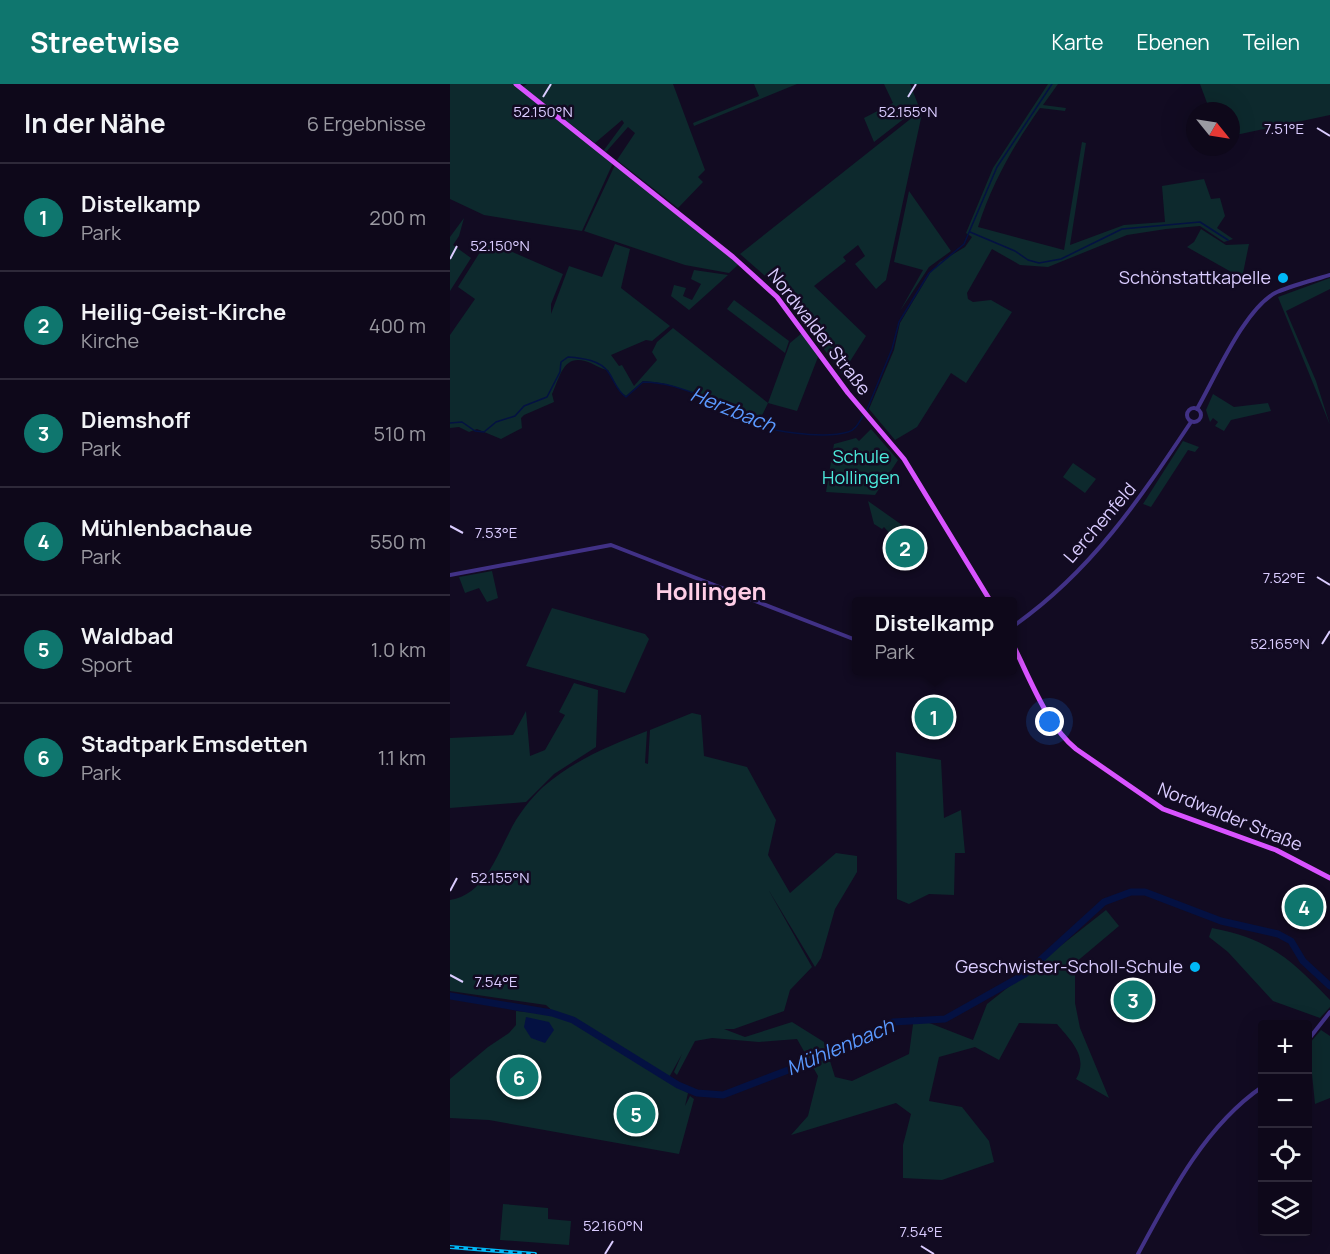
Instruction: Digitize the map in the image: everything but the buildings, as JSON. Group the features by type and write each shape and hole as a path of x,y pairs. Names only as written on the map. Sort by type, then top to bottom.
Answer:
{"main road":[{"name":"Nordwalder Straße","path":"516,84 760,279 794,318 862,410 904,459 988,597"},
{"name":"Nordwalder Straße","path":"1017,653 1055,725 1065,740 1076,749 1163,809 1276,850 1330,878"}],"street":[{"path":"1197,409 1201,417 1198,421 1191,422 1188,412 1197,409 1245,324 1260,304 1276,292 1330,275"},
{"name":"Lerchenfeld","path":"1017,623 1075,574 1116,531 1157,476 1191,422"},
{"path":"450,575 611,545 852,638"},
{"path":"1312,1035 1330,1012"},
{"path":"1138,1254 1195,1156 1238,1108 1258,1091"}],"green space":[{"path":"450,84 514,84 613,163 582,231 484,215 450,199"},
{"path":"527,84 673,84 705,170 698,177 703,182 678,208 617,160 635,133 628,127 606,152 604,150 624,123 622,120 595,143 523,87"},
{"path":"754,84 797,84 694,126 693,123 759,96"},
{"path":"884,84 910,84 919,107 874,142 864,118 893,103"},
{"path":"1048,84 1058,84 1043,105 1066,108 1065,111 1040,108 1004,165 978,227 1064,250 1082,142 1086,143 1070,245 1124,225 1165,222 1162,186 1204,179 1211,199 1220,198 1225,216 1217,228 1233,239 1224,242 1200,226 1166,229 1127,235 1048,267 1020,265 992,249 967,293 968,299 973,302 991,300 1012,312 966,383 951,373 917,427 895,440 869,409 894,350 900,323 930,273 940,262 965,247 972,237 966,233 993,168"},
{"path":"1200,84 1330,84 1330,115 1240,134 1240,102 1207,102"},
{"path":"923,109 886,280 876,289 855,264 865,256 858,245 843,257 846,261 814,286 866,336 842,374 781,290 740,254"},
{"path":"615,165 739,264 729,273 685,265 584,231"},
{"path":"909,191 951,251 929,267 900,311 923,270 894,262"},
{"path":"464,218 459,236 453,245 471,258 450,291 450,237"},
{"path":"1201,229 1226,245 1249,244 1242,278 1187,247 1194,242"},
{"path":"487,241 563,274 551,304 551,314 569,266 602,277 615,244 630,249 621,288 670,326 652,341 646,340 611,355 619,366 622,365 634,386 657,360 652,352 657,342 673,328 768,403 757,426 725,405 668,385 643,381 626,396 620,392 608,370 578,360 567,364 563,369 552,394 554,402 524,415 521,418 522,428 501,439 477,429 469,432 459,427 450,428 450,335 475,299 458,287"},
{"path":"694,270 728,275 689,310 671,296 674,285 686,288 683,296 692,300 701,284 691,279"},
{"path":"1330,278 1330,289 1286,311 1316,381 1330,425 1278,297"},
{"path":"734,300 789,341 785,353 727,309"},
{"path":"802,333 818,357 797,411 768,403 790,343"},
{"path":"1213,394 1234,407 1268,403 1271,411 1231,420 1224,431 1215,426 1218,422 1213,418 1210,422 1206,410"},
{"name":"Schule Hollingen","path":"871,429 898,460 875,495 826,492 834,444 856,438 859,441"},
{"path":"1183,441 1199,447 1195,452 1188,450 1151,507 1143,504"},
{"path":"1073,463 1096,479 1085,493 1063,477"},
{"path":"868,501 902,525 893,537 884,527 882,529 874,524"},
{"path":"492,571 498,598 487,602 479,588 465,593 459,577"},
{"path":"552,608 645,634 649,639 625,693 526,666"},
{"path":"574,683 598,690 596,747 554,774 526,802 450,808 450,738 513,735 526,711 530,756 545,750 565,715 559,712"},
{"path":"692,713 701,715 704,756 747,767 776,820 768,855 790,893 836,853 857,856 857,872 835,909 821,958 815,967 768,889 812,967 790,990 784,1011 734,1029 724,1029 745,1037 792,1022 824,1042 835,1077 852,1081 909,1054 914,1017 973,1040 987,1004 1106,910 1119,926 1075,963 1075,1003 1080,1028 1109,1098 1076,1079 1080,1064 1077,1050 1057,1024 1019,1023 999,1060 975,1047 939,1057 929,1101 962,1107 989,1141 994,1162 942,1180 903,1178 903,1145 911,1114 896,1103 791,1135 808,1116 818,1076 797,1039 759,1042 712,1038 695,1041 677,1075 674,1072 682,1054 667,1081 688,1093 685,1106 690,1096 694,1099 679,1154 489,1120 450,1118 450,1079 488,1047 509,1033 516,1025 516,1011 557,1015 546,1005 450,991 450,900 461,897 480,883 494,863 520,813 538,791 555,777 592,755 647,731 645,763 648,764 650,730"},
{"path":"896,752 941,760 944,818 961,810 965,853 955,853 954,895 929,894 909,904 897,899"},
{"path":"1212,928 1249,938 1278,953 1291,962 1330,1000 1330,1007 1320,1018 1273,1001 1228,952 1209,937"},
{"path":"1321,1030 1330,1036 1330,1098 1315,1104 1312,1074 1312,1040"},
{"path":"503,1204 548,1208 548,1219 571,1221 569,1245 500,1240"}],"shaded area":[{"path":"526,1017 549,1022 554,1030 545,1043 531,1038 524,1027"}],"waterway":[{"name":"Herzbach","path":"866,412 892,349 899,322 929,273 964,244 997,167 1052,84"},
{"path":"970,232 1039,263 1061,259 1122,229 1200,222 1228,240"},
{"name":"Herzbach","path":"450,423 462,422 475,431 484,432 496,422 515,416 524,406 547,397 560,372 561,362 568,357 585,359 601,365 626,397 643,382 663,384 725,404 753,424 779,431 837,434 853,430 863,416"},
{"name":"Mühlenbach","path":"450,996 552,1013 573,1020 678,1085 697,1093 723,1095 817,1059 893,1022 945,1019 1025,974 1104,902 1131,892 1145,892 1221,921 1278,934 1291,941 1303,961 1330,986"}],"railway":[{"path":"450,1247 535,1254"}],"place":[{"name":"Schönstattkapelle","path":"1283,278"},
{"name":"Heilig-Geist-Kirche","path":"905,548"},
{"name":"Distelkamp","path":"934,717"},
{"name":"Mühlenbachaue","path":"1304,907"},
{"name":"Geschwister-Scholl-Schule","path":"1195,967"},
{"name":"Diemshoff","path":"1133,1000"},
{"name":"Stadtpark Emsdetten","path":"519,1077"},
{"name":"Waldbad","path":"636,1114"}],"district":[{"name":"Hollingen","path":"711,592"}]}
